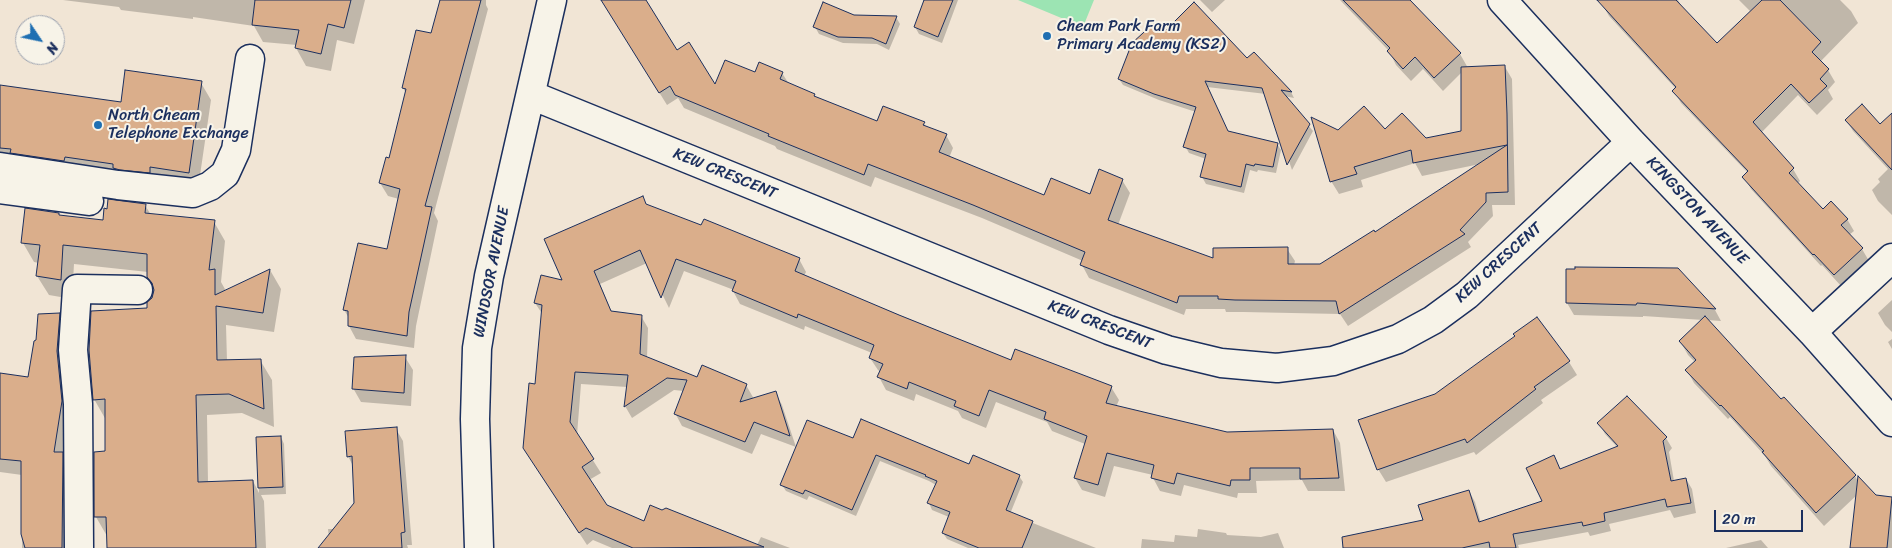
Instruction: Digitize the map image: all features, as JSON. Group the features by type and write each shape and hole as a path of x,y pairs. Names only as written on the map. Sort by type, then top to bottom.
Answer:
{"street":[{"name":"WINDSOR AVENUE","path":"479,548 474,419 477,348 489,276 552,0"},
{"name":"KINGSTON AVENUE","path":"1502,0 1631,142 1812,332 1892,422"},
{"path":"0,167 193,193 210,186 225,174 236,150 250,59"},
{"name":"KEW CRESCENT","path":"531,95 1109,330 1167,350 1221,362 1277,368 1333,361 1398,339 1433,320 1467,295 1631,142"},
{"path":"0,190 89,202"},
{"path":"1812,332 1892,258"},
{"path":"79,548 78,404 73,350 77,289 138,290"}],"green space":[{"path":"1018,0 1094,0 1083,27"}],"building":[{"path":"255,0 351,0 344,28 328,24 321,54 295,48 299,30 252,25"},
{"path":"440,0 481,0 425,206 432,207 409,312 407,336 348,326 348,311 343,310 358,243 387,249 400,189 379,183 386,157 389,158 406,89 402,88 416,30 431,33"},
{"path":"601,0 646,0 677,50 689,42 715,84 725,60 755,72 759,62 783,72 780,79 815,94 814,96 877,121 883,106 925,122 923,125 947,134 939,152 1044,195 1051,178 1090,194 1099,169 1123,179 1108,220 1213,258 1213,248 1288,247 1288,264 1320,264 1374,230 1375,232 1507,145 1413,163 1411,150 1354,167 1357,174 1330,182 1311,117 1338,130 1364,106 1385,129 1402,113 1426,138 1461,131 1461,67 1505,65 1507,114 1508,192 1486,193 1486,202 1460,230 1465,234 1339,314 1336,301 1235,300 1218,299 1218,296 1179,296 1177,303 1080,265 1085,252 973,205 868,164 864,175 768,136 769,134 675,95 670,86 659,93"},
{"path":"924,0 953,0 938,37 914,27"},
{"path":"1343,0 1410,0 1461,53 1434,78 1415,57 1403,69 1387,51 1390,48"},
{"path":"1597,0 1676,0 1717,43 1762,0 1780,0 1821,42 1812,52 1829,69 1820,79 1827,86 1809,103 1791,84 1753,122 1794,168 1789,173 1823,209 1831,201 1848,219 1841,225 1863,248 1834,275 1813,255 1742,177 1748,171 1672,91 1676,87"},
{"path":"823,2 854,15 897,16 886,44 872,38 838,37 813,27"},
{"path":"1194,2 1247,58 1254,52 1292,92 1281,90 1310,124 1287,165 1262,88 1205,81 1228,131 1278,143 1273,167 1246,164 1241,187 1200,177 1206,154 1183,147 1196,107 1154,94 1118,79 1132,43 1154,23 1164,32"},
{"name":"North Cheam Telephone Exchange","path":"125,70 202,81 189,173 150,167 150,173 120,170 113,168 113,164 65,157 64,161 10,153 11,149 0,148 0,85 121,102"},
{"path":"1862,104 1880,124 1892,113 1892,170 1845,120"},
{"path":"643,196 646,204 701,225 704,219 800,258 795,271 899,315 1011,360 1015,349 1112,386 1106,403 1227,432 1333,429 1339,478 1300,479 1300,468 1250,468 1250,480 1231,480 1230,486 1177,473 1174,484 1151,478 1154,465 1107,453 1098,485 1074,478 1087,436 1044,419 1046,412 989,390 979,416 954,406 956,401 909,382 907,389 877,377 883,364 869,358 874,345 798,314 797,318 732,291 736,281 676,259 661,298 640,250 594,271 611,311 642,315 640,354 697,377 702,365 747,384 740,402 776,391 790,436 754,422 745,442 674,414 687,380 667,378 624,407 628,375 575,372 570,422 594,459 582,467 607,505 644,521 650,505 662,510 666,508 764,547 633,548 586,528 579,533 523,448 529,383 535,384 542,305 534,303 541,275 562,280 544,239"},
{"path":"108,199 146,204 145,213 215,220 209,270 215,269 215,295 270,269 263,313 216,306 217,360 261,359 264,409 229,394 196,395 198,482 253,480 256,548 107,548 106,517 94,517 94,452 105,451 105,399 93,400 89,350 91,311 147,308 147,302 152,298 154,290 152,283 147,277 147,254 63,245 61,280 36,276 40,245 21,243 25,208 59,213 59,215 103,220 104,208 107,209"},
{"path":"1575,267 1678,268 1716,309 1637,303 1636,305 1566,303 1566,269 1575,269"},
{"path":"60,313 57,351 62,401 54,452 63,452 62,548 25,548 21,534 21,461 0,459 0,373 28,377 34,341 36,340 38,314"},
{"path":"1705,316 1781,399 1784,397 1856,475 1816,513 1762,452 1764,451 1685,370 1696,360 1679,341"},
{"path":"1537,317 1570,361 1534,387 1536,389 1467,443 1465,439 1377,470 1358,420 1435,394 1515,336 1513,334"},
{"path":"406,355 404,393 352,389 354,357"},
{"path":"1627,396 1667,437 1663,441 1671,481 1686,478 1691,503 1667,507 1665,499 1604,513 1605,521 1583,526 1582,522 1513,534 1516,548 1490,548 1489,542 1462,548 1343,548 1342,537 1423,520 1418,505 1469,490 1479,522 1542,501 1526,468 1554,455 1560,469 1618,446 1597,423"},
{"path":"861,419 969,464 973,455 1020,475 1006,510 1033,521 1022,548 979,548 942,533 950,512 927,503 937,481 876,455 852,510 805,490 803,494 780,485 807,420 853,438"},
{"path":"397,427 405,532 401,533 402,548 318,548 354,503 352,456 347,457 345,431"},
{"path":"281,436 283,487 258,488 256,437"},
{"path":"1858,476 1876,495 1892,497 1887,548 1850,548"}],"place":[{"name":"Cheam Park Farm Primary Academy (KS2)","path":"1047,36"},
{"name":"North Cheam Telephone Exchange","path":"98,125"}]}
